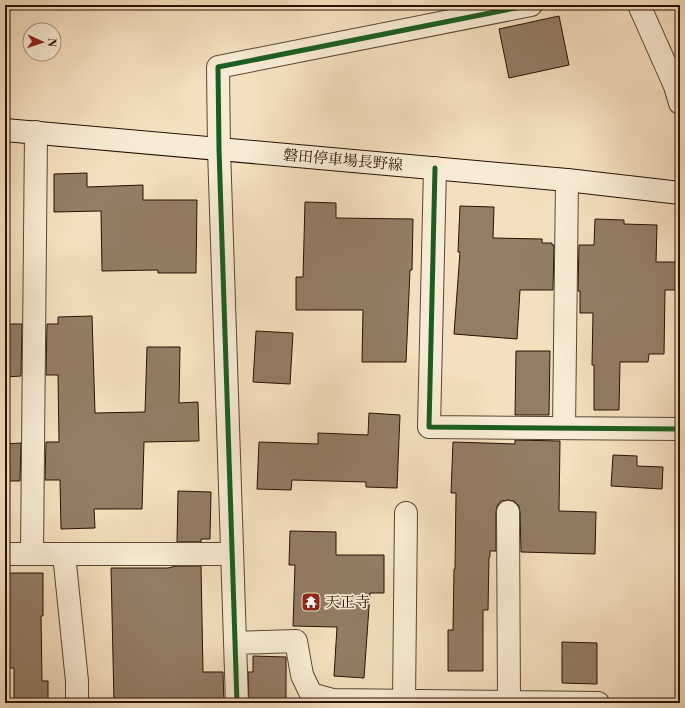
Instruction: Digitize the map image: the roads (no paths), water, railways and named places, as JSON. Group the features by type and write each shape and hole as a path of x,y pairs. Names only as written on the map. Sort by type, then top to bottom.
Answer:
{"street":[{"path":"237,703 231,554 218,67 531,5"},
{"path":"639,5 675,86 680,103"},
{"name":"磐田停車場長野線","path":"5,130 567,180 680,193"},
{"path":"32,554 36,132"},
{"path":"435,168 429,427 680,429"},
{"path":"564,428 567,180"},
{"path":"508,512 509,702"},
{"path":"404,701 406,513"},
{"path":"5,554 231,554"},
{"path":"64,554 77,681 77,703"},
{"path":"235,642 296,641 302,675 311,694 333,700 598,703"}],"place":[{"name":"天正寺","path":"311,602"}]}
